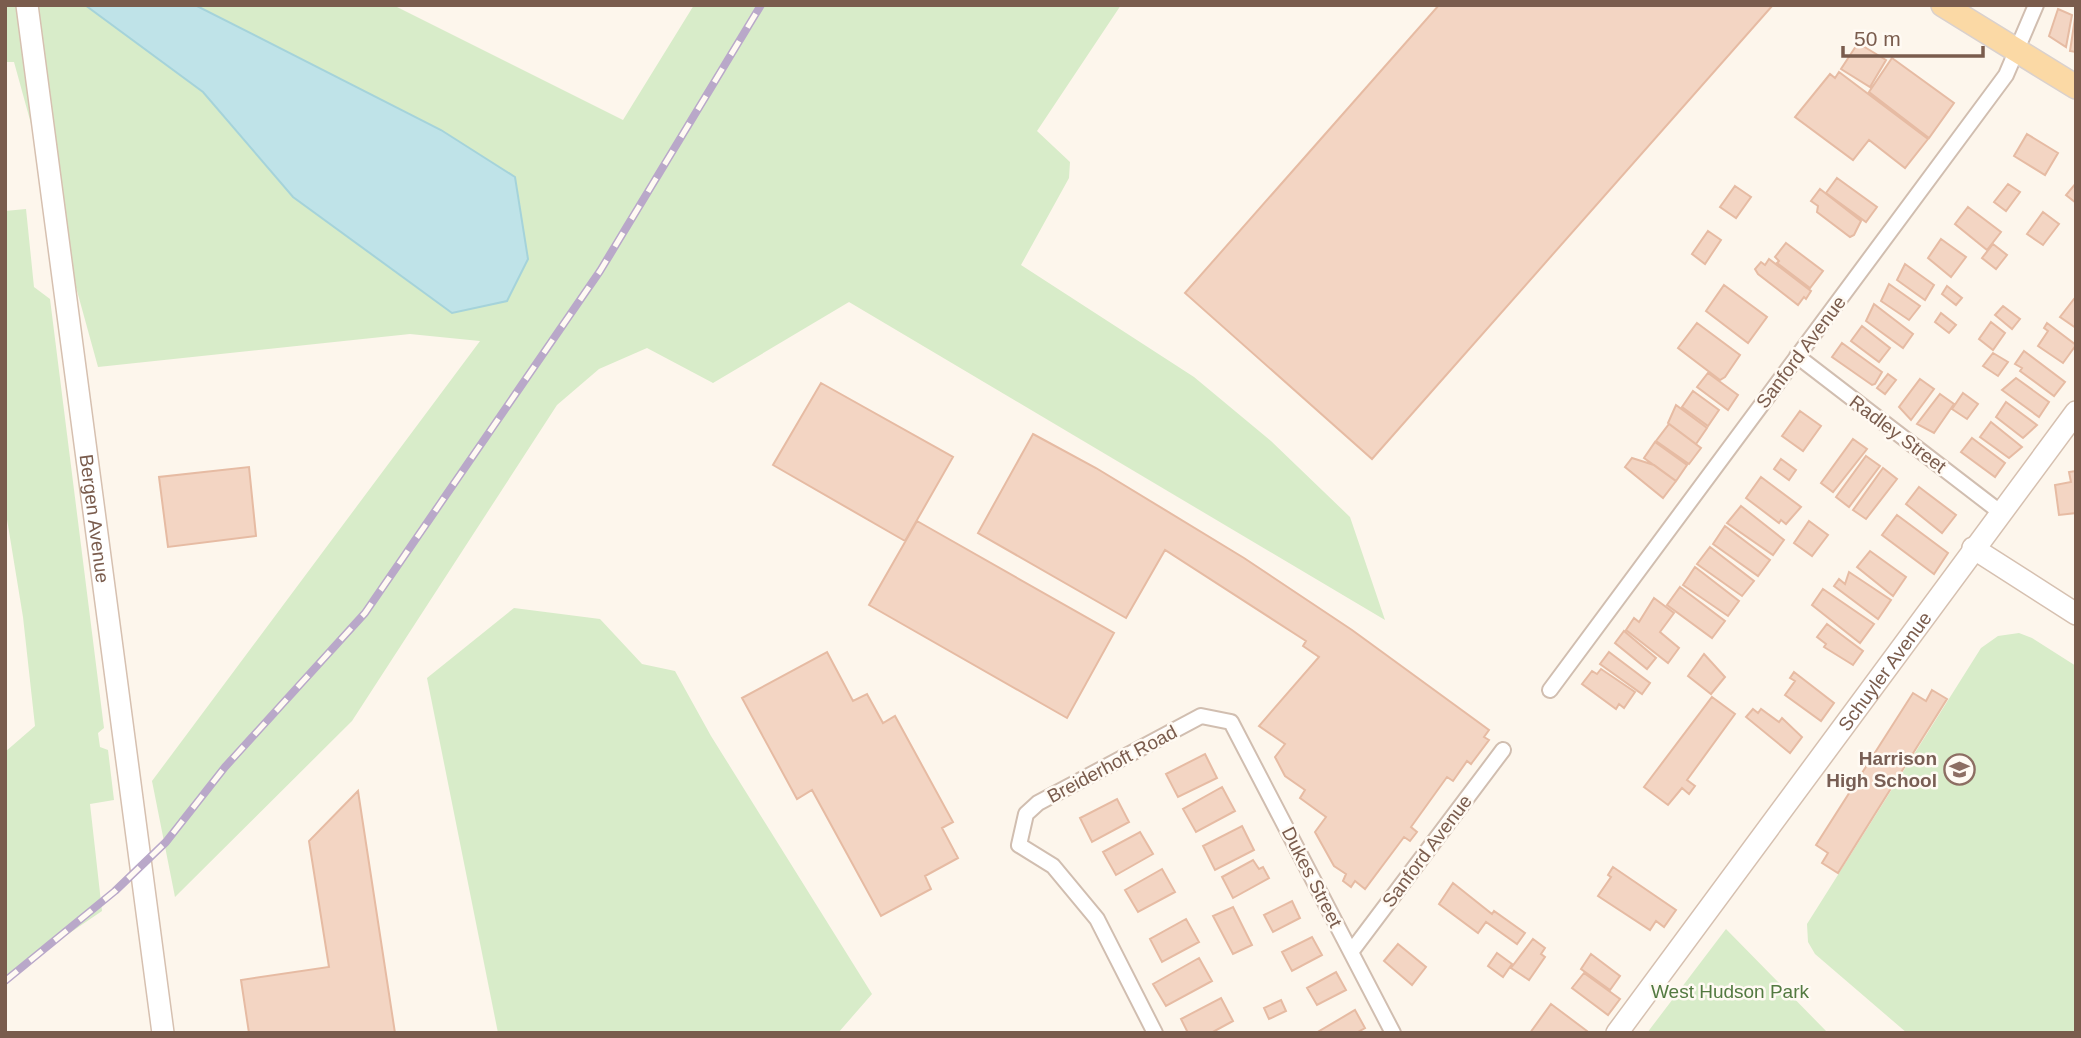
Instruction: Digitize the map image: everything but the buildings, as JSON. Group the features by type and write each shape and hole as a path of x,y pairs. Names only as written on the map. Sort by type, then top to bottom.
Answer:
{"main road":[{"path":"1943,5 2076,87"}],"street":[{"name":"Bergen Avenue","path":"27,5 163,1033"},
{"name":"Sanford Avenue","path":"1550,690 2006,75 2036,5"},
{"name":"Radley Street","path":"1797,356 2000,512"},
{"name":"Schuyler Avenue","path":"1617,1033 2076,412"},
{"path":"1973,548 2076,614"},
{"name":"Breiderhoft Road","path":"1155,1033 1097,919 1053,866 1018,845 1026,814 1038,803 1201,716 1231,722"},
{"name":"Dukes Street","path":"1231,722 1392,1033"},
{"name":"Sanford Avenue","path":"1351,952 1503,750"}],"green space":[{"path":"5,5 393,5 623,120 694,5 1121,5 1037,131 1070,162 1069,178 1021,265 1194,377 1271,441 1350,517 1385,620 849,302 713,383 647,348 599,369 557,405 352,721 175,897 152,781 480,341 410,334 98,367 14,62 5,62"},
{"path":"26,209 34,287 50,299 104,728 98,733 100,747 108,750 114,800 90,804 102,911 5,977 5,752 35,726 23,617 5,507 5,211"},
{"path":"514,608 600,619 642,664 675,671 711,736 872,994 838,1033 498,1033 427,678"},
{"name":"Harrison High School","path":"2019,633 2032,638 2076,666 2076,1033 1907,1033 1815,954 1808,942 1807,924 1981,648 1998,636"},
{"name":"West Hudson Park","path":"1726,929 1828,1033 1647,1033"}],"water":[{"path":"85,5 195,5 441,130 515,177 528,259 507,301 452,313 293,197 203,92"}],"railway":[{"path":"5,981 115,891 166,842 225,767 365,613 600,271 761,5"}],"place":[{"name":"Harrison High School","path":"1960,769"}]}
